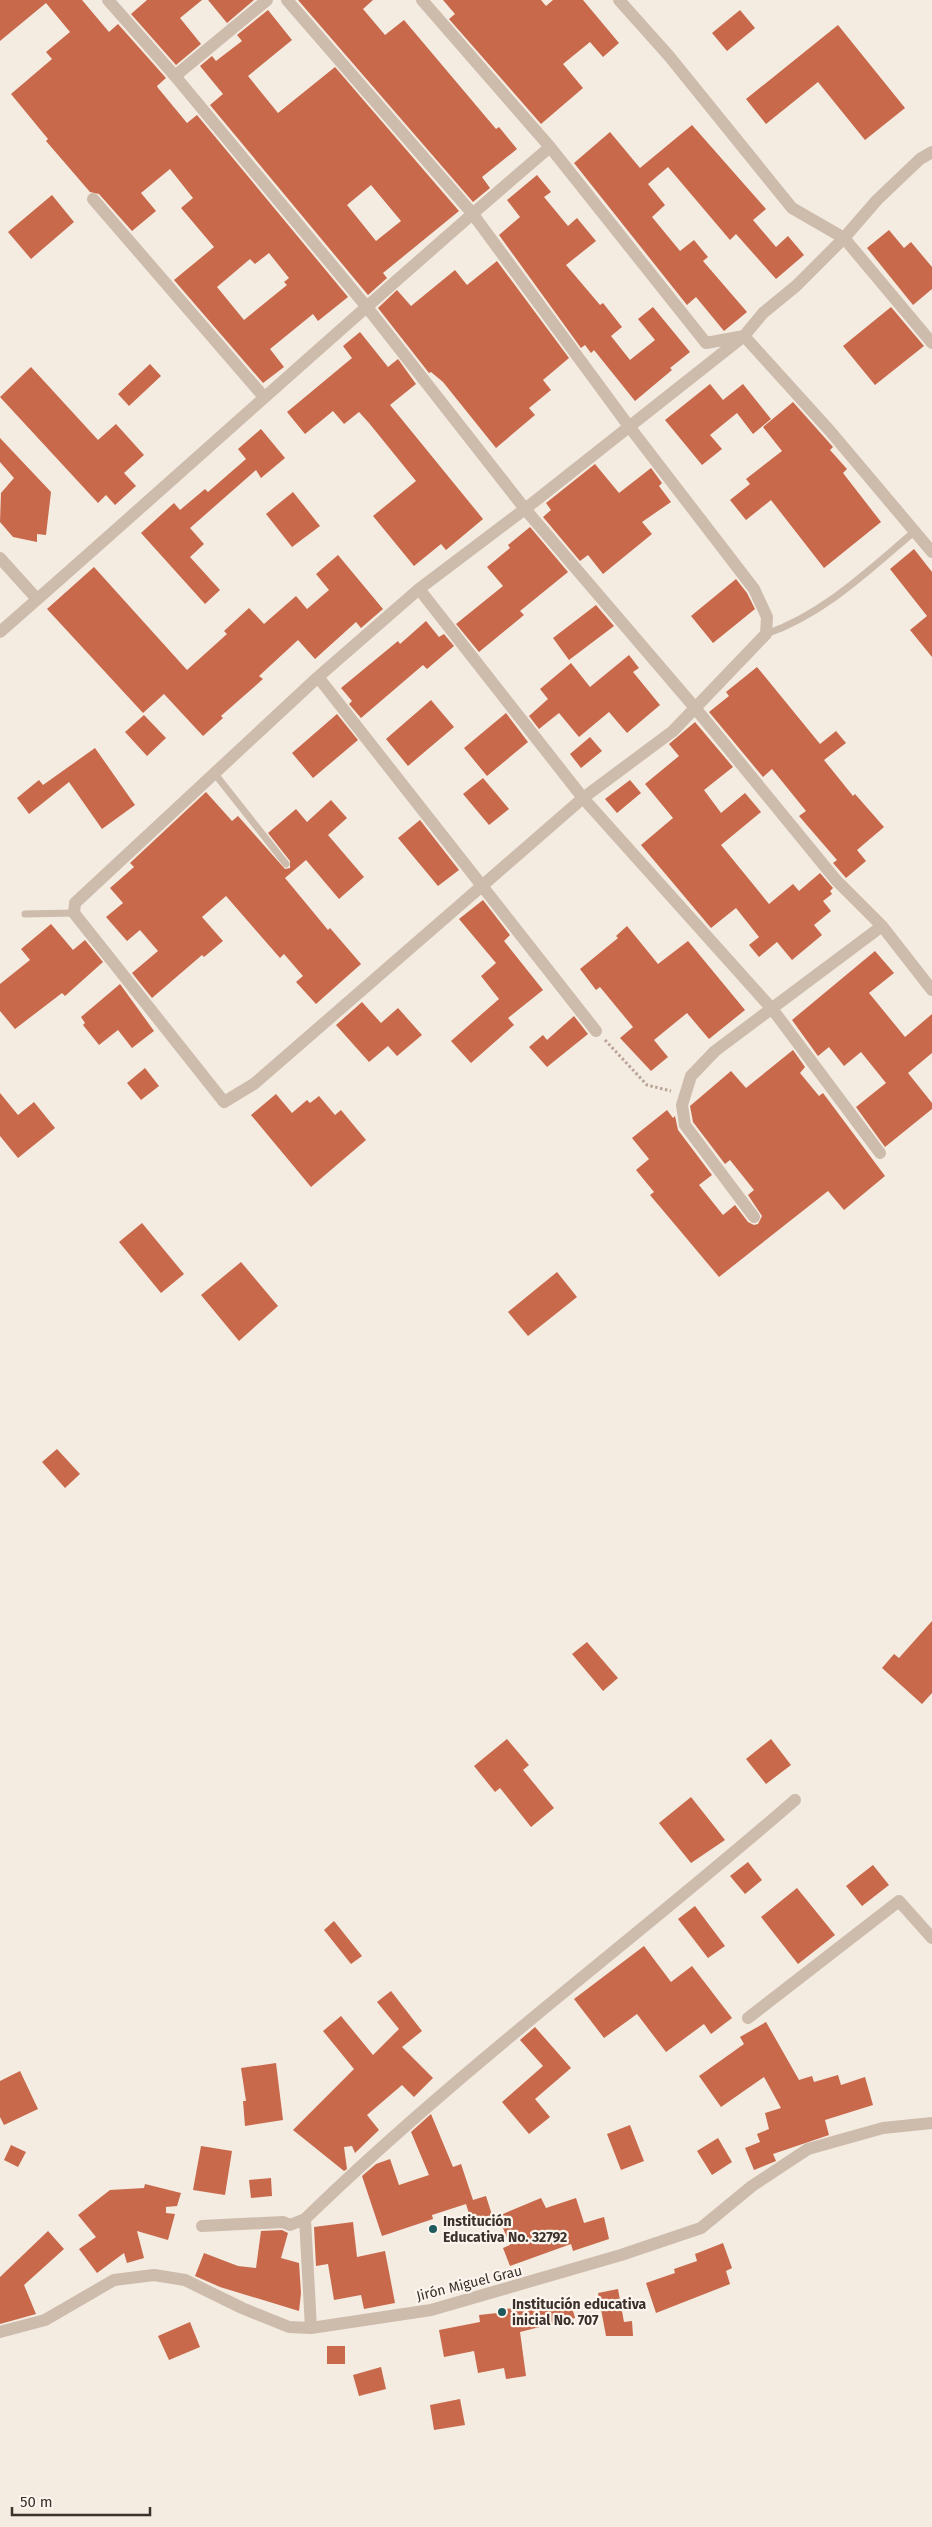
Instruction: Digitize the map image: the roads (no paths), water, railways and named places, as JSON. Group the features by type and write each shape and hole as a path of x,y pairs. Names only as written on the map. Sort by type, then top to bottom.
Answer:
{"street":[{"path":"108,0 175,76 366,306 525,509 696,709 836,880 882,926 932,990"},
{"path":"175,76 267,0"},
{"path":"287,0 472,213 628,425 754,589 767,617 766,634 696,709 672,731 583,798 254,1084 224,1102 74,913 75,902 318,677 419,589 525,509 628,425 744,336 763,313 796,286 844,238 877,200 920,159 932,152"},
{"path":"422,0 550,147 706,343 744,336"},
{"path":"619,0 669,56 792,208 844,238 932,343"},
{"path":"0,632 366,306 550,147"},
{"path":"93,199 264,398"},
{"path":"744,336 830,431 932,552"},
{"path":"0,558 37,599"},
{"path":"419,589 583,798 773,1010 880,1153"},
{"path":"318,677 484,885 596,1031"},
{"path":"754,1217 685,1125 682,1105 691,1076 715,1051 773,1010 882,926"},
{"path":"202,2226 283,2222 290,2225 305,2219 475,2066 733,1854 795,1800"},
{"path":"748,2018 899,1901 932,1938"},
{"name":"Jirón Miguel Grau","path":"0,2332 45,2320 114,2280 154,2275 185,2280 242,2308 289,2327 311,2328 431,2310 621,2255 701,2228 752,2186 808,2149 883,2128 932,2123"},
{"path":"305,2219 311,2328"}],"lane":[{"path":"766,634 782,628 835,598 915,531"},
{"path":"215,774 286,864"},
{"path":"25,914 74,913"}],"place":[{"name":"Institución Educativa No. 32792","path":"433,2229"},
{"name":"Institución educativa inicial No. 707","path":"502,2312"}]}
